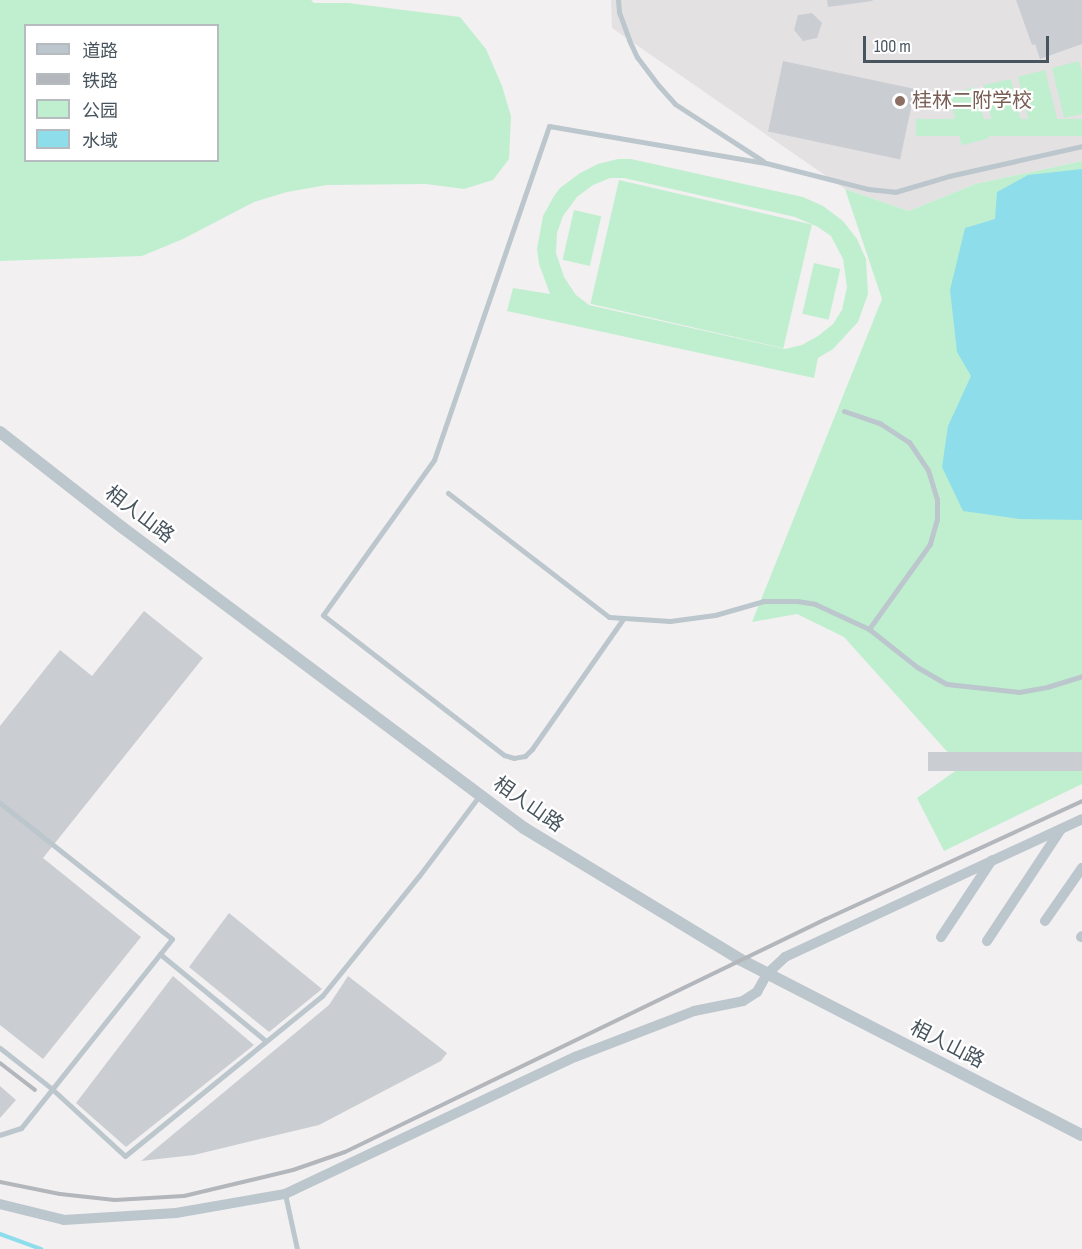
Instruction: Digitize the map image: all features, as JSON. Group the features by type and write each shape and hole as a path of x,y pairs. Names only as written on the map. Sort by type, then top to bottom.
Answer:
{"street":[{"name":"相人山路","path":"0,432 123,528 524,828 767,974 1082,1135"},
{"path":"0,1204 64,1220 176,1213 285,1194 575,1057 694,1011 743,1001 758,992 767,974 785,957 1082,819"},
{"path":"987,941 1062,828"},
{"path":"941,937 992,860"},
{"path":"1045,921 1082,868"}],"lane":[{"path":"618,0 618,12 637,57 675,104 766,164"},
{"path":"623,619 532,749 525,756 514,758 504,755 323,615 434,460 549,126 766,164 868,189 895,192 949,176 1082,146"},
{"path":"844,411 881,424 909,442 928,470 937,498 937,519 930,544 869,629"},
{"path":"448,493 609,617 670,621 715,615 764,600 797,601 815,604 869,629 917,667 940,681 959,687 1019,692 1047,687 1082,676"},
{"path":"0,1048 51,1088 125,1156 322,996 419,876 480,795"},
{"path":"0,803 172,939 21,1128 0,1135"},
{"path":"160,954 266,1041"},
{"path":"285,1194 297,1249"}],"shaded area":[{"name":"桂林二附学校","path":"611,0 1082,0 1082,161 975,184 909,211 845,189 612,28"}],"green space":[{"path":"0,0 311,0 314,3 348,3 460,17 486,49 502,86 511,116 509,159 493,180 464,189 426,184 327,185 287,192 254,202 183,239 142,256 0,261"},
{"path":"1079,61 1082,74 1082,114 1064,118 1052,68"},
{"path":"1045,70 1058,121 1031,128 1018,77"},
{"path":"1011,79 1022,129 995,135 984,85"},
{"path":"976,87 989,138 962,145 949,94"},
{"path":"916,119 1082,119 1082,136 916,136"},
{"path":"618,159 631,159 803,197 823,206 843,221 857,239 866,259 868,294 858,322 833,349 818,358 814,378 507,311 513,288 550,294 539,264 537,249 543,216 560,188 580,173 598,164","holes":["610,178 624,178 795,217 818,227 831,236 843,259 847,287 842,310 833,324 802,345 785,349 589,305 576,295 564,277 556,253 557,233 563,216 577,197 593,185"]},
{"path":"1082,161 1082,784 944,851 917,798 961,767 844,637 797,614 752,622 882,299 845,189 909,211 975,184"},
{"path":"619,180 812,225 783,348 590,304"},
{"path":"574,210 601,216 590,266 563,260"},
{"path":"814,263 840,269 829,320 802,314"}],"water":[{"path":"1082,169 1082,520 1019,519 963,511 942,467 948,426 971,376 957,352 950,290 965,228 995,219 997,192 1028,175"}],"building":[{"path":"827,0 872,0 873,1 828,7"},
{"path":"1016,0 1082,0 1082,44 1040,59 1035,44 1032,45"},
{"path":"812,13 822,23 817,38 803,41 794,30 798,15"},
{"path":"783,61 915,89 900,159 768,131"},
{"path":"144,611 203,658 43,858 141,937 43,1059 0,1025 0,726 60,650 92,676"},
{"path":"928,752 1082,752 1082,771 928,771"},
{"path":"229,913 322,989 269,1032 189,967"},
{"path":"173,976 254,1045 126,1147 76,1103"},
{"path":"348,976 447,1053 441,1061 319,1125 194,1155 141,1161 329,1005"},
{"path":"0,1086 16,1100 0,1118"}],"waterway":[{"path":"0,1234 41,1249"}],"railway":[{"path":"0,1182 60,1194 115,1200 184,1196 293,1170 345,1152 826,919 1082,801"},
{"path":"0,1063 35,1090"}],"place":[{"name":"桂林二附学校","path":"900,101"}]}
